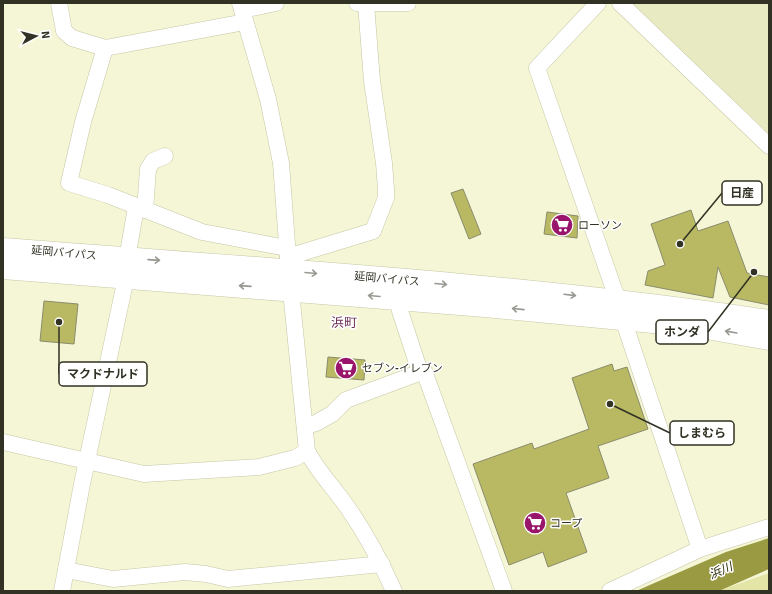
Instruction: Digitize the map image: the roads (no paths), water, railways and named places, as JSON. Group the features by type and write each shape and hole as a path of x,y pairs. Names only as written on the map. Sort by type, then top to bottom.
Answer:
{"highway":[{"name":"延岡バイパス","path":"3,248 127,268"},
{"name":"延岡バイパス","path":"289,266 401,298 620,310 769,321"},
{"name":"延岡バイパス","path":"3,268 289,266 564,295 620,310 695,326 769,339"}],"street":[{"path":"59,3 64,31 72,38 105,48 276,3"},
{"path":"105,48 83,122 69,183 108,195 289,266 373,231 386,198 384,164 362,4 408,3"},
{"path":"598,3 538,68 700,549"},
{"path":"620,3 769,146"},
{"path":"242,12 268,99 281,163 289,266 308,451 312,460 348,508 382,564 394,591"},
{"path":"62,591 82,484 148,169 153,160 165,156"},
{"path":"401,298 400,311 420,372"},
{"path":"305,426 316,423 332,414 346,400 424,370 504,591"},
{"path":"3,442 88,460 144,474 259,466 294,458 308,451"},
{"path":"610,591 700,549 769,527"},
{"path":"66,570 113,579 185,572 206,574 228,579 382,564"}],"water":[{"name":"浜川","path":"769,538 769,569 719,591 636,591 726,552"}],"place":[{"name":"ローソン","path":"562,225"},
{"name":"日産","path":"680,244"},
{"name":"ホンダ","path":"754,272"},
{"name":"マクドナルド","path":"59,322"},
{"name":"セブン-イレブン","path":"346,368"},
{"name":"しまむら","path":"610,404"},
{"name":"コープ","path":"535,523"}],"district":[{"name":"浜町","path":"344,323"}]}
